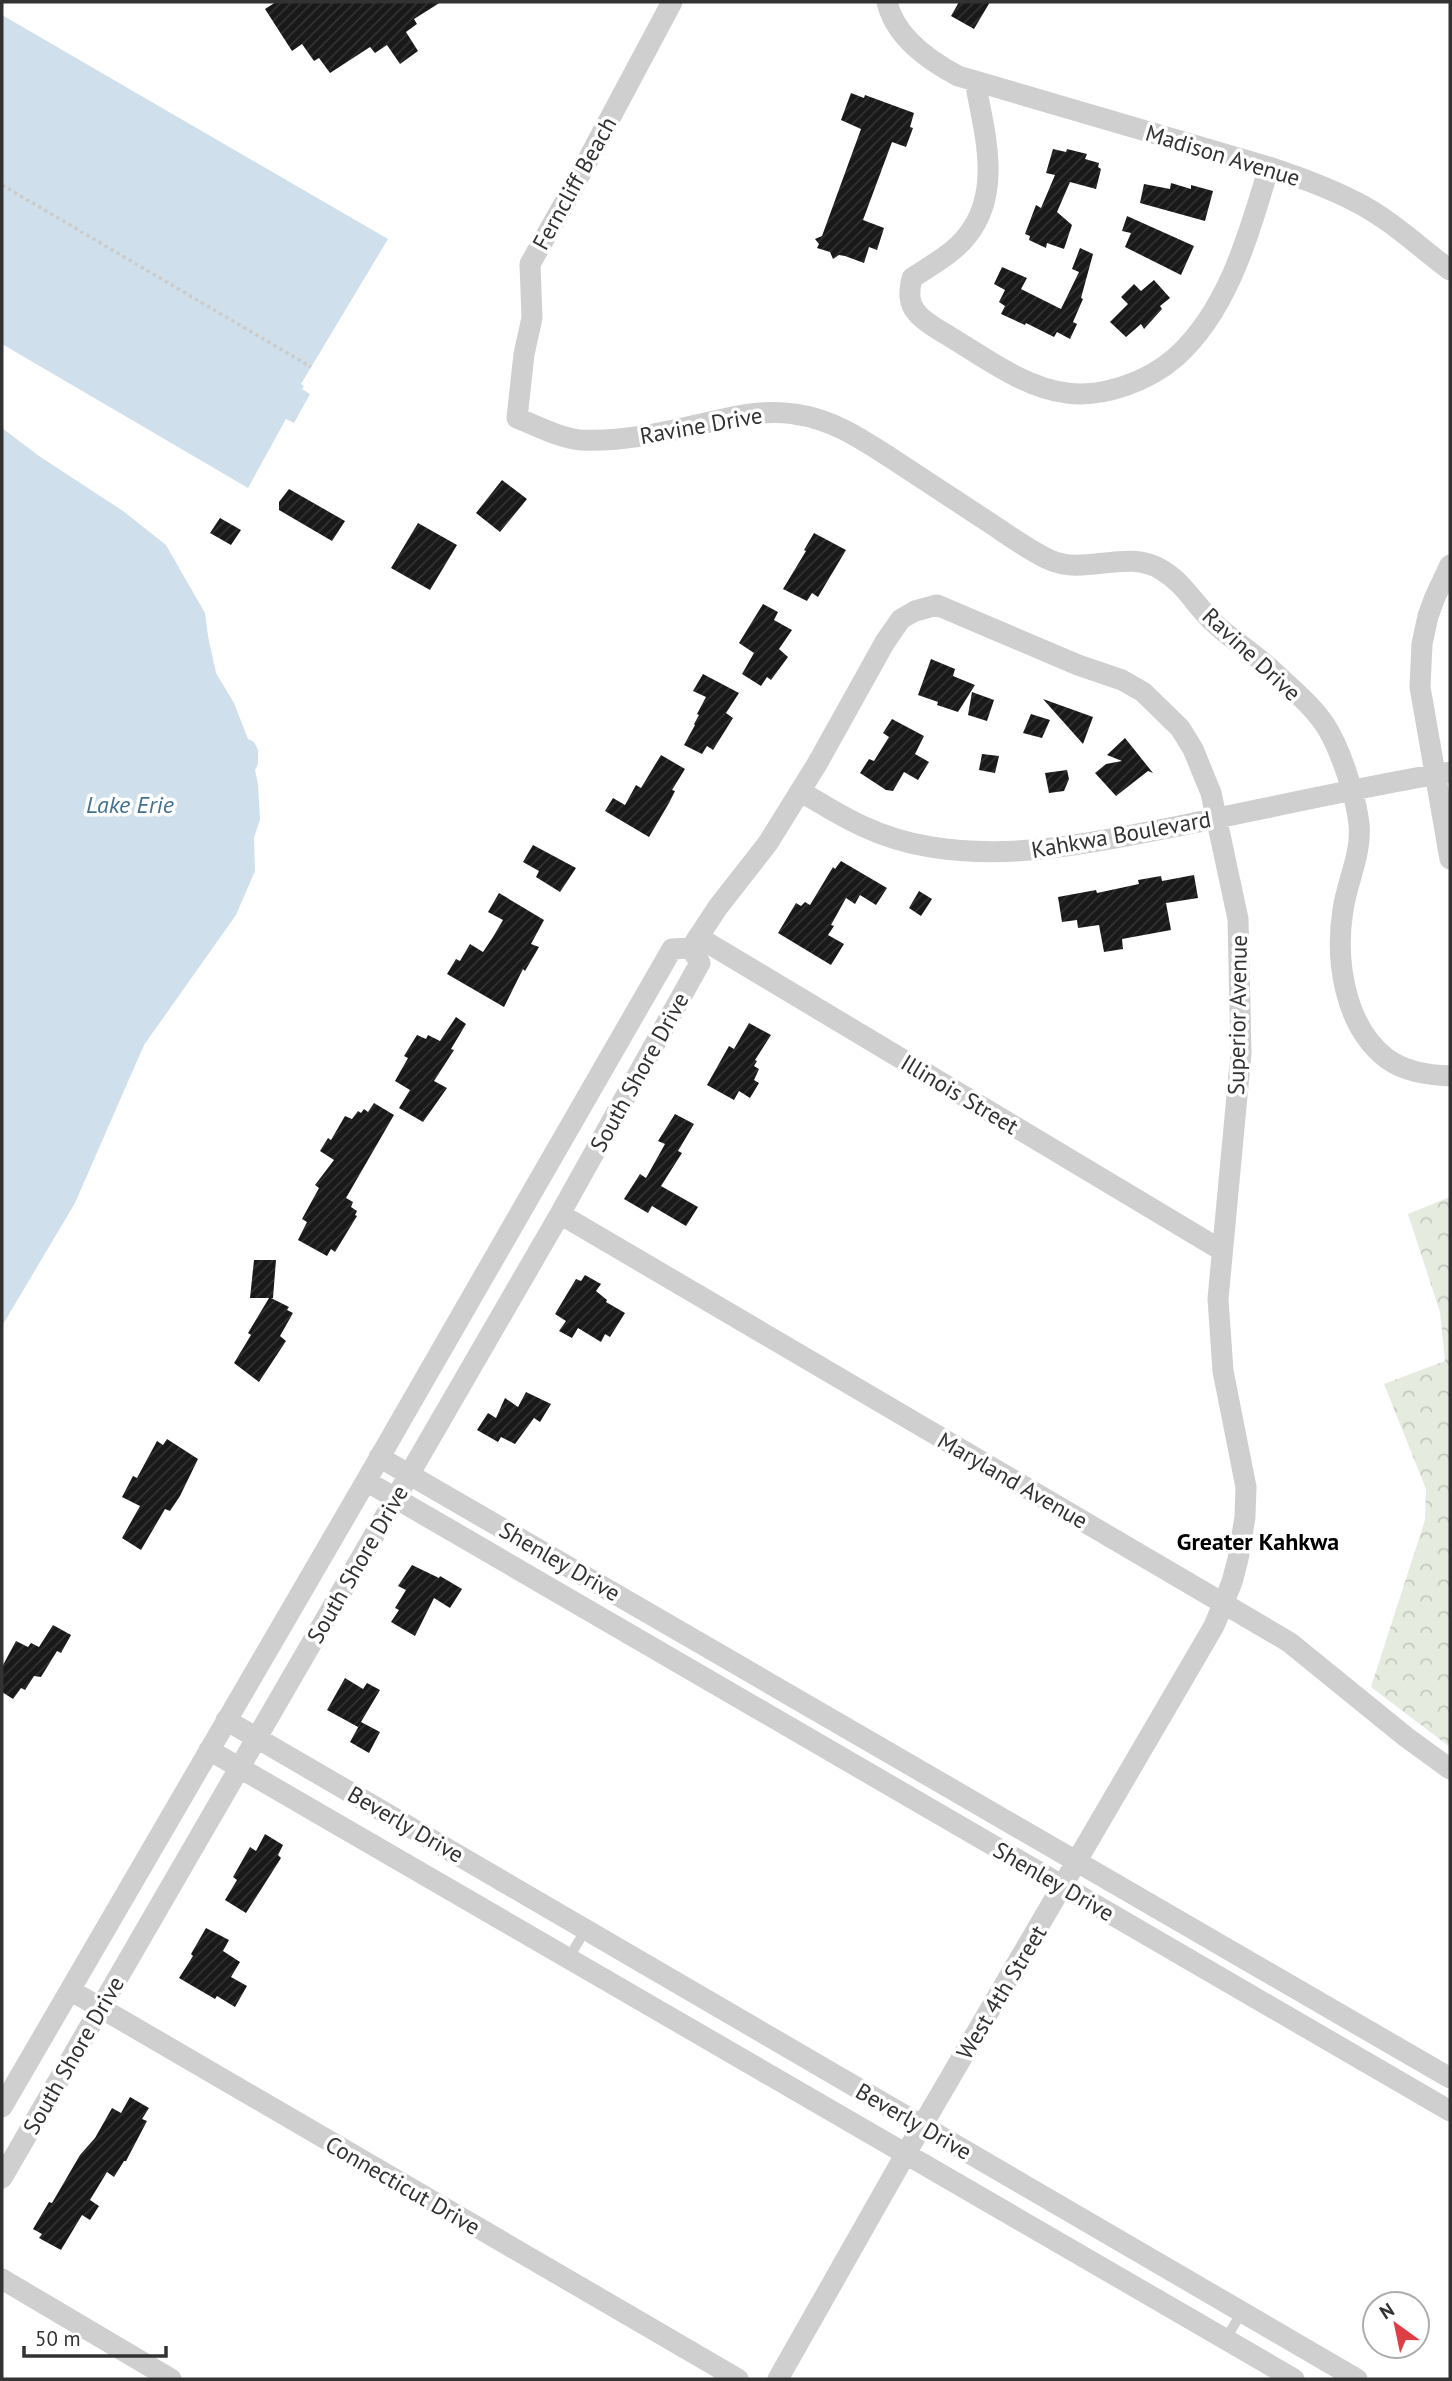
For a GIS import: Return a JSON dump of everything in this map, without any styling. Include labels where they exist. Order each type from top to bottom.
[{"type":"street","name":"Ferncliff Beach","points":[[517,418],[524,354],[532,318],[530,264],[672,2]]},
{"type":"street","name":"Madison Avenue","points":[[887,2],[889,12],[913,46],[932,62],[958,76],[1313,182],[1380,216],[1450,270]]},
{"type":"street","points":[[975,81],[990,166],[988,192],[980,215],[967,237],[912,278],[908,295],[917,313],[979,356],[1044,388],[1068,393],[1113,389],[1154,372],[1175,358],[1199,332],[1235,268],[1250,231],[1269,167]]},
{"type":"street","name":"Ravine Drive","points":[[517,418],[579,440],[628,438],[742,414],[791,413],[815,418],[859,436],[1049,560],[1078,565],[1129,560],[1158,567],[1180,582],[1209,619],[1268,667],[1313,710],[1328,729],[1344,767],[1359,829],[1358,853],[1343,907],[1340,937],[1344,991],[1365,1034],[1387,1059],[1421,1074],[1450,1076]]},
{"type":"street","points":[[1450,565],[1435,597],[1422,644],[1420,687],[1443,773],[1450,859]]},
{"type":"street","name":"Superior Avenue","points":[[915,611],[937,606],[1066,660],[1122,680],[1143,692],[1180,728],[1193,748],[1211,793],[1238,919],[1241,1026],[1241,1052],[1218,1299],[1223,1371],[1247,1487],[1238,1559],[1224,1604]]},
{"type":"street","name":"South Shore Drive","points":[[2,2107],[672,949],[695,943],[730,889],[768,843],[885,642],[901,619],[915,611]]},
{"type":"street","name":"Kahkwa Boulevard","points":[[800,791],[853,824],[879,834],[929,847],[986,853],[1088,844],[1443,773]]},
{"type":"street","name":"South Shore Drive","points":[[2,2178],[560,1214],[700,963],[695,943]]},
{"type":"street","name":"Illinois Street","points":[[695,943],[1221,1250]]},
{"type":"street","name":"Maryland Avenue","points":[[560,1214],[1289,1642],[1406,1737],[1450,1769]]},
{"type":"street","name":"Shenley Drive","points":[[379,1457],[1063,1886],[1390,2059],[1450,2078]]},
{"type":"street","name":"Shenley Drive","points":[[366,1481],[1077,1861],[1390,2059],[1450,2111]]},
{"type":"street","name":"West 4th Street","points":[[779,2379],[905,2155],[1214,1626],[1224,1604]]},
{"type":"street","name":"Beverly Drive","points":[[226,1720],[1357,2379]]},
{"type":"street","name":"Beverly Drive","points":[[209,1750],[1294,2379]]},
{"type":"street","name":"Connecticut Drive","points":[[69,1990],[738,2379]]},
{"type":"street","points":[[2,2279],[171,2379]]},
{"type":"lane","points":[[568,1959],[586,1929]]},
{"type":"lane","points":[[1226,2340],[1242,2312]]},
{"type":"path","points":[[2,185],[312,367]]},
{"type":"green space","points":[[1450,1197],[1450,1747],[1371,1687],[1425,1520],[1426,1489],[1384,1384],[1445,1361],[1440,1312],[1408,1214]]},
{"type":"water","points":[[2,15],[388,239],[301,384],[304,386],[302,389],[310,394],[294,423],[286,419],[248,488],[2,344]]},
{"type":"water","name":"Lake Erie","points":[[2,428],[39,456],[123,511],[166,545],[205,613],[216,673],[234,703],[248,739],[254,742],[258,750],[255,770],[260,819],[254,838],[255,871],[236,915],[144,1045],[75,1203],[2,1326]]},
{"type":"building","points":[[276,2],[441,2],[414,19],[417,24],[406,32],[418,51],[400,64],[387,45],[375,53],[370,47],[330,73],[319,58],[314,61],[302,44],[292,51],[265,9]]},
{"type":"building","points":[[959,2],[990,2],[974,29],[951,16]]},
{"type":"building","points":[[851,93],[864,98],[865,95],[914,113],[910,127],[913,128],[906,147],[892,142],[863,220],[884,228],[877,250],[869,247],[864,263],[839,255],[833,259],[830,252],[817,248],[819,244],[815,239],[822,236],[861,129],[841,120]]},
{"type":"building","points":[[1053,149],[1087,154],[1085,159],[1099,163],[1098,167],[1101,169],[1096,189],[1070,182],[1057,212],[1072,225],[1064,249],[1047,243],[1046,248],[1029,240],[1030,236],[1025,234],[1036,205],[1041,208],[1055,175],[1046,173]]},
{"type":"building","points":[[1171,183],[1191,189],[1191,185],[1213,191],[1205,221],[1140,203],[1144,184],[1170,189]]},
{"type":"building","points":[[1127,216],[1194,246],[1181,275],[1125,247],[1131,233],[1122,231]]},
{"type":"building","points":[[1080,248],[1093,254],[1081,298],[1083,299],[1073,322],[1077,324],[1070,339],[1057,332],[1054,337],[1001,314],[1005,306],[999,302],[1005,290],[994,284],[1002,267],[1027,278],[1021,289],[1061,309],[1079,272],[1072,269]]},
{"type":"building","points":[[1154,280],[1170,298],[1160,306],[1162,309],[1144,329],[1141,324],[1126,337],[1110,322],[1128,304],[1121,297],[1134,284],[1141,291]]},
{"type":"building","points":[[502,480],[527,499],[500,532],[476,513]]},
{"type":"building","points":[[289,489],[345,521],[332,541],[279,510],[279,502]]},
{"type":"building","points":[[220,518],[241,530],[231,545],[210,533]]},
{"type":"building","points":[[418,523],[457,545],[430,590],[391,568]]},
{"type":"building","points":[[814,533],[846,550],[818,597],[812,593],[807,601],[783,589]]},
{"type":"building","points":[[763,604],[778,612],[774,620],[792,630],[779,649],[788,657],[771,680],[767,677],[761,686],[742,674],[754,653],[739,643]]},
{"type":"building","points":[[931,659],[955,669],[953,676],[975,685],[958,712],[918,695]]},
{"type":"building","points":[[703,674],[739,693],[726,713],[733,718],[713,750],[707,746],[702,754],[684,745],[706,697],[693,691]]},
{"type":"building","points":[[972,692],[994,700],[987,721],[968,715]]},
{"type":"building","points":[[1043,699],[1093,717],[1083,744]]},
{"type":"building","points":[[1031,714],[1050,720],[1042,738],[1023,733]]},
{"type":"building","points":[[892,719],[924,736],[915,754],[929,762],[918,780],[904,772],[893,791],[886,790],[860,773],[869,759],[874,761],[889,737],[883,733]]},
{"type":"building","points":[[1125,738],[1153,773],[1148,771],[1116,796],[1095,773],[1106,764],[1122,761],[1107,755]]},
{"type":"building","points":[[982,754],[999,756],[995,773],[979,770]]},
{"type":"building","points":[[661,755],[685,769],[649,837],[605,811],[613,798],[625,805],[636,785],[641,788]]},
{"type":"building","points":[[1067,770],[1069,779],[1064,791],[1049,793],[1045,773]]},
{"type":"building","points":[[533,845],[576,868],[560,892],[536,877],[539,871],[523,862]]},
{"type":"building","points":[[841,861],[887,888],[876,905],[860,895],[855,904],[846,898],[828,935],[844,944],[831,965],[778,933],[796,903],[801,906],[805,902],[810,905],[833,867],[835,869]]},
{"type":"building","points":[[1194,875],[1198,898],[1166,903],[1171,930],[1122,939],[1123,949],[1104,952],[1099,925],[1078,928],[1077,920],[1062,922],[1058,897],[1096,890],[1097,893],[1161,876],[1162,881]]},
{"type":"building","points":[[919,891],[932,899],[921,916],[909,908]]},
{"type":"building","points":[[499,893],[544,920],[531,944],[539,947],[525,971],[523,969],[504,1007],[447,974],[456,959],[460,961],[470,944],[483,952],[493,937],[503,920],[488,912]]},
{"type":"building","points":[[456,1017],[466,1024],[451,1049],[454,1050],[434,1081],[447,1088],[423,1122],[399,1108],[410,1090],[395,1081],[408,1058],[404,1056],[417,1035],[426,1039],[428,1035],[440,1041]]},
{"type":"building","points":[[749,1023],[771,1035],[755,1060],[757,1061],[754,1066],[759,1069],[754,1080],[759,1083],[750,1098],[739,1091],[734,1100],[707,1085],[729,1046],[734,1049]]},
{"type":"building","points":[[374,1103],[394,1115],[346,1198],[353,1202],[351,1207],[357,1211],[357,1216],[335,1252],[331,1249],[327,1256],[298,1240],[307,1222],[302,1219],[319,1188],[315,1185],[334,1160],[320,1151],[328,1138],[331,1140],[345,1116],[352,1119],[358,1111],[361,1113],[364,1109],[368,1112]]},
{"type":"building","points":[[675,1114],[694,1124],[678,1151],[682,1153],[661,1186],[698,1207],[686,1226],[652,1206],[648,1213],[624,1199],[640,1174],[646,1178],[665,1144],[658,1141]]},
{"type":"building","points":[[254,1260],[276,1260],[271,1298],[289,1307],[287,1310],[293,1313],[280,1336],[286,1341],[259,1382],[234,1363],[269,1298],[250,1298]]},
{"type":"building","points":[[585,1275],[601,1284],[596,1291],[606,1302],[625,1313],[610,1337],[605,1334],[601,1342],[578,1328],[572,1338],[559,1331],[566,1321],[555,1314],[576,1279],[581,1281]]},
{"type":"building","points":[[526,1392],[551,1404],[540,1422],[534,1418],[515,1444],[501,1437],[498,1442],[477,1430],[488,1413],[496,1418],[505,1398],[518,1407]]},
{"type":"building","points":[[167,1439],[198,1459],[180,1496],[170,1511],[165,1509],[141,1550],[122,1538],[140,1506],[122,1497],[133,1476],[137,1478],[157,1441],[163,1445]]},
{"type":"building","points":[[412,1565],[439,1578],[440,1576],[462,1589],[450,1608],[434,1598],[415,1636],[391,1622],[399,1610],[395,1608],[406,1590],[398,1586]]},
{"type":"building","points":[[53,1625],[71,1635],[61,1653],[57,1651],[41,1677],[34,1676],[25,1690],[21,1688],[13,1699],[2,1692],[2,1667],[16,1641],[28,1647],[31,1643],[39,1647]]},
{"type":"building","points":[[345,1678],[363,1689],[367,1683],[380,1690],[358,1727],[327,1710]]},
{"type":"building","points":[[361,1722],[380,1732],[369,1753],[350,1742]]},
{"type":"building","points":[[265,1834],[283,1845],[278,1855],[281,1858],[246,1913],[225,1900],[237,1880],[233,1877],[250,1847],[256,1851]]},
{"type":"building","points":[[206,1928],[229,1940],[223,1951],[240,1962],[231,1977],[247,1986],[235,2007],[179,1978]]},
{"type":"building","points":[[130,2097],[149,2108],[142,2119],[147,2121],[126,2161],[114,2177],[107,2172],[90,2200],[99,2206],[90,2220],[82,2215],[61,2250],[39,2238],[42,2234],[33,2229],[80,2155],[95,2138],[112,2108],[121,2113]]},
{"type":"district","name":"Greater Kahkwa","points":[[1258,1541]]}]
